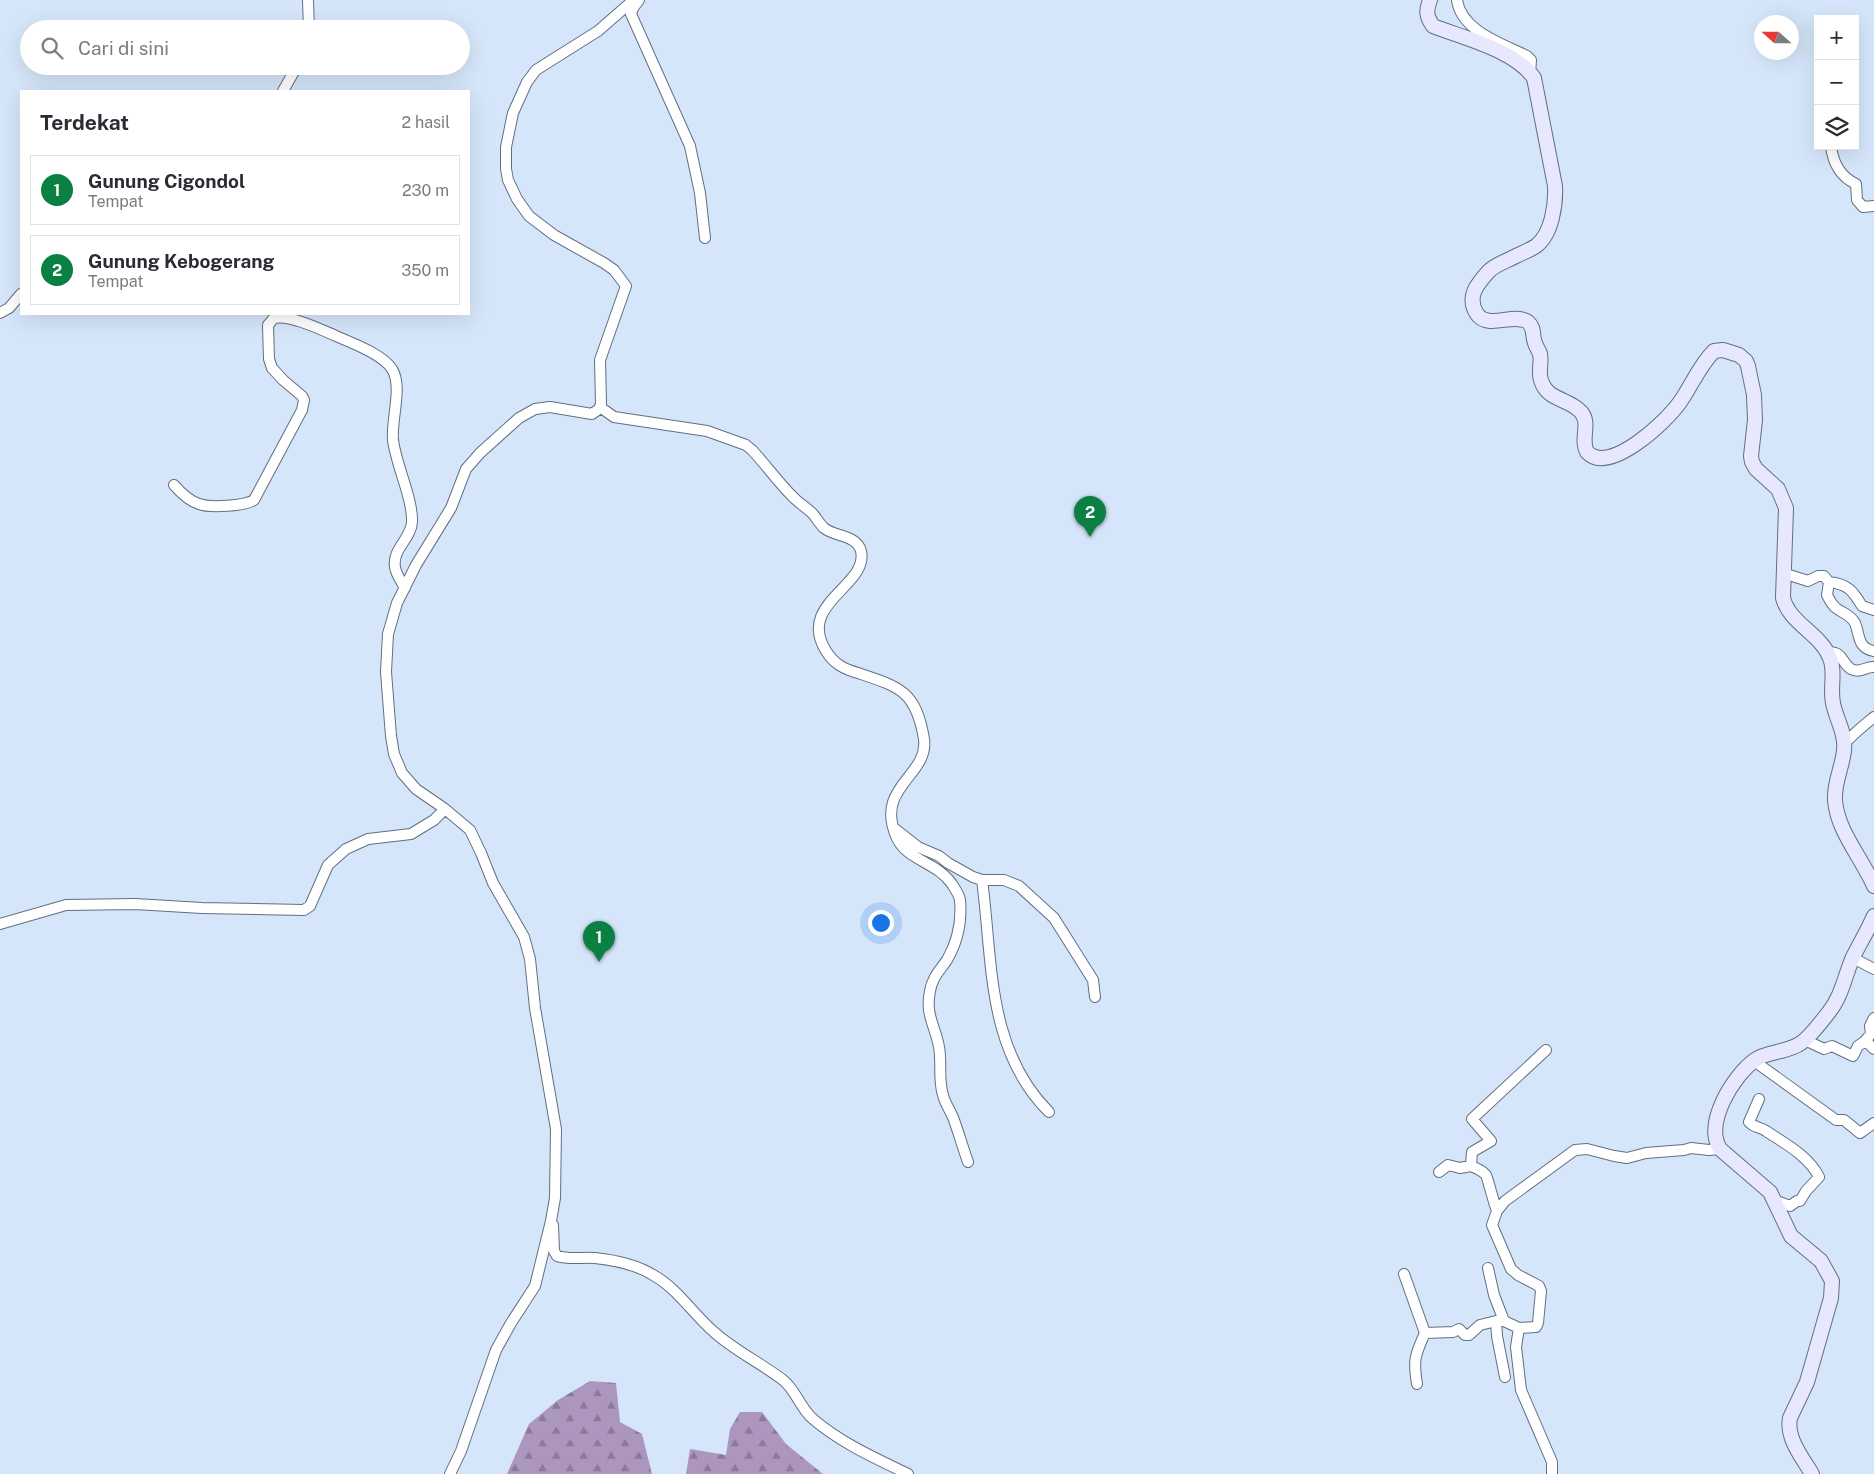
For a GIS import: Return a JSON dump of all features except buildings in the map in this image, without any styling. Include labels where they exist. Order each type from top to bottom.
[{"type":"street","points":[[308,0],[309,20]]},
{"type":"street","points":[[639,0],[631,14],[690,146],[700,193],[706,238]]},
{"type":"street","points":[[1430,0],[1426,9],[1427,17],[1433,26],[1500,52],[1530,73],[1536,85],[1555,186],[1556,196],[1551,221],[1545,234],[1535,247],[1494,267],[1488,272],[1472,297],[1477,314],[1481,318],[1488,320],[1521,319],[1530,324],[1533,330],[1534,343],[1540,354],[1540,377],[1543,386],[1547,393],[1577,408],[1582,413],[1586,422],[1585,449],[1589,455],[1597,459],[1608,458],[1622,453],[1661,422],[1680,403],[1706,358],[1714,351],[1724,350],[1739,355],[1746,361],[1754,395],[1755,430],[1751,456],[1752,462],[1756,469],[1778,489],[1786,508],[1783,598],[1788,610],[1827,652],[1833,671],[1832,701],[1844,744],[1835,786],[1837,811],[1841,824],[1874,886]]},
{"type":"street","points":[[1457,0],[1461,11],[1473,27],[1527,56],[1530,60],[1530,73]]},
{"type":"street","points":[[450,1474],[461,1451],[496,1350],[510,1322],[535,1286],[555,1198],[556,1128],[535,1008],[528,946],[522,932],[493,883],[473,834],[445,809],[421,793],[408,780],[399,767],[393,750],[386,672],[388,634],[394,610],[416,565],[451,508],[466,469],[480,453],[530,410],[550,407],[590,414],[600,407],[602,397],[600,360],[626,286],[614,270],[554,235],[529,216],[517,199],[508,180],[506,147],[513,114],[527,82],[536,70],[598,31],[630,1]]},
{"type":"street","points":[[284,90],[292,75]]},
{"type":"street","points":[[1831,150],[1832,156],[1841,173],[1846,179],[1856,184],[1857,200],[1863,207],[1874,206]]},
{"type":"street","points":[[0,313],[9,308],[20,295]]},
{"type":"street","points":[[174,485],[184,496],[202,505],[225,505],[254,500],[304,403],[302,396],[287,384],[271,364],[268,353],[270,322],[274,318],[282,318],[326,331],[382,359],[395,375],[393,440],[399,470],[411,508],[412,520],[409,534],[395,558],[395,567],[405,588]]},
{"type":"street","points":[[600,407],[614,417],[707,432],[746,445],[793,496],[812,513],[823,527],[858,545],[861,558],[860,566],[826,606],[820,623],[821,643],[836,664],[886,682],[902,690],[908,696],[917,714],[924,741],[923,750],[919,762],[900,787],[890,812],[896,835],[903,848],[908,853],[937,868],[948,878],[959,896],[961,920],[957,938],[947,959],[932,982],[928,1008],[940,1053],[942,1094],[968,1162]]},
{"type":"street","points":[[1783,573],[1808,581],[1818,576],[1824,576],[1829,582],[1848,588],[1862,606],[1874,610]]},
{"type":"street","points":[[1829,582],[1827,595],[1836,609],[1843,611],[1855,623],[1861,644],[1874,651]]},
{"type":"street","points":[[1827,652],[1835,652],[1842,657],[1850,669],[1860,671],[1869,666],[1874,667]]},
{"type":"street","points":[[1844,744],[1855,732],[1863,728],[1874,717]]},
{"type":"street","points":[[0,924],[73,904],[135,904],[202,908],[304,910],[310,906],[328,864],[346,849],[368,839],[411,834],[434,820],[445,809]]},
{"type":"street","points":[[894,828],[918,847],[939,856],[948,863],[982,880],[1004,880],[1019,886],[1054,918],[1093,980],[1094,997]]},
{"type":"street","points":[[982,880],[992,991],[998,1018],[1022,1080],[1048,1112]]},
{"type":"street","points":[[1812,1474],[1789,1432],[1789,1424],[1807,1382],[1831,1298],[1832,1281],[1821,1261],[1791,1236],[1770,1192],[1720,1149],[1716,1134],[1721,1103],[1725,1094],[1754,1060],[1791,1048],[1805,1040],[1833,1007],[1853,958],[1874,916]]},
{"type":"street","points":[[1853,958],[1874,969]]},
{"type":"street","points":[[1805,1040],[1824,1048],[1832,1046],[1853,1056],[1858,1046],[1871,1034],[1870,1026],[1874,1018]]},
{"type":"street","points":[[1864,1042],[1874,1049]]},
{"type":"street","points":[[1471,1166],[1472,1152],[1491,1141],[1472,1119],[1546,1050]]},
{"type":"street","points":[[1754,1060],[1836,1120],[1844,1120],[1860,1133],[1874,1123]]},
{"type":"street","points":[[1759,1099],[1749,1122],[1755,1128],[1763,1129],[1789,1146],[1809,1163],[1819,1176],[1806,1190],[1800,1201],[1797,1200],[1790,1206],[1774,1200]]},
{"type":"street","points":[[1425,1333],[1453,1332],[1459,1329],[1465,1335],[1469,1335],[1480,1325],[1500,1321],[1519,1328],[1536,1327],[1541,1291],[1539,1286],[1511,1269],[1492,1225],[1497,1211],[1511,1196],[1575,1150],[1587,1149],[1627,1158],[1646,1153],[1691,1148],[1720,1149]]},
{"type":"street","points":[[1439,1172],[1448,1165],[1460,1168],[1471,1166],[1483,1172],[1487,1176],[1490,1193],[1497,1211]]},
{"type":"street","points":[[551,1221],[554,1231],[554,1251],[557,1256],[595,1258],[621,1263],[653,1274],[670,1288],[714,1332],[790,1386],[806,1412],[812,1418],[834,1435],[908,1474]]},
{"type":"street","points":[[1488,1268],[1500,1321],[1497,1336],[1506,1377]]},
{"type":"street","points":[[1404,1274],[1425,1333],[1418,1348],[1414,1364],[1417,1384]]},
{"type":"street","points":[[1519,1328],[1516,1347],[1521,1390],[1552,1462],[1552,1474]]},
{"type":"green space","points":[[590,1381],[616,1383],[620,1422],[642,1434],[652,1474],[507,1474],[529,1424],[558,1400]]},
{"type":"green space","points":[[740,1412],[762,1412],[786,1444],[823,1474],[686,1474],[690,1449],[726,1455],[730,1429]]},
{"type":"place","name":"Gunung Kebogerang","points":[[1090,537]]},
{"type":"place","name":"Gunung Cigondol","points":[[599,962]]}]
